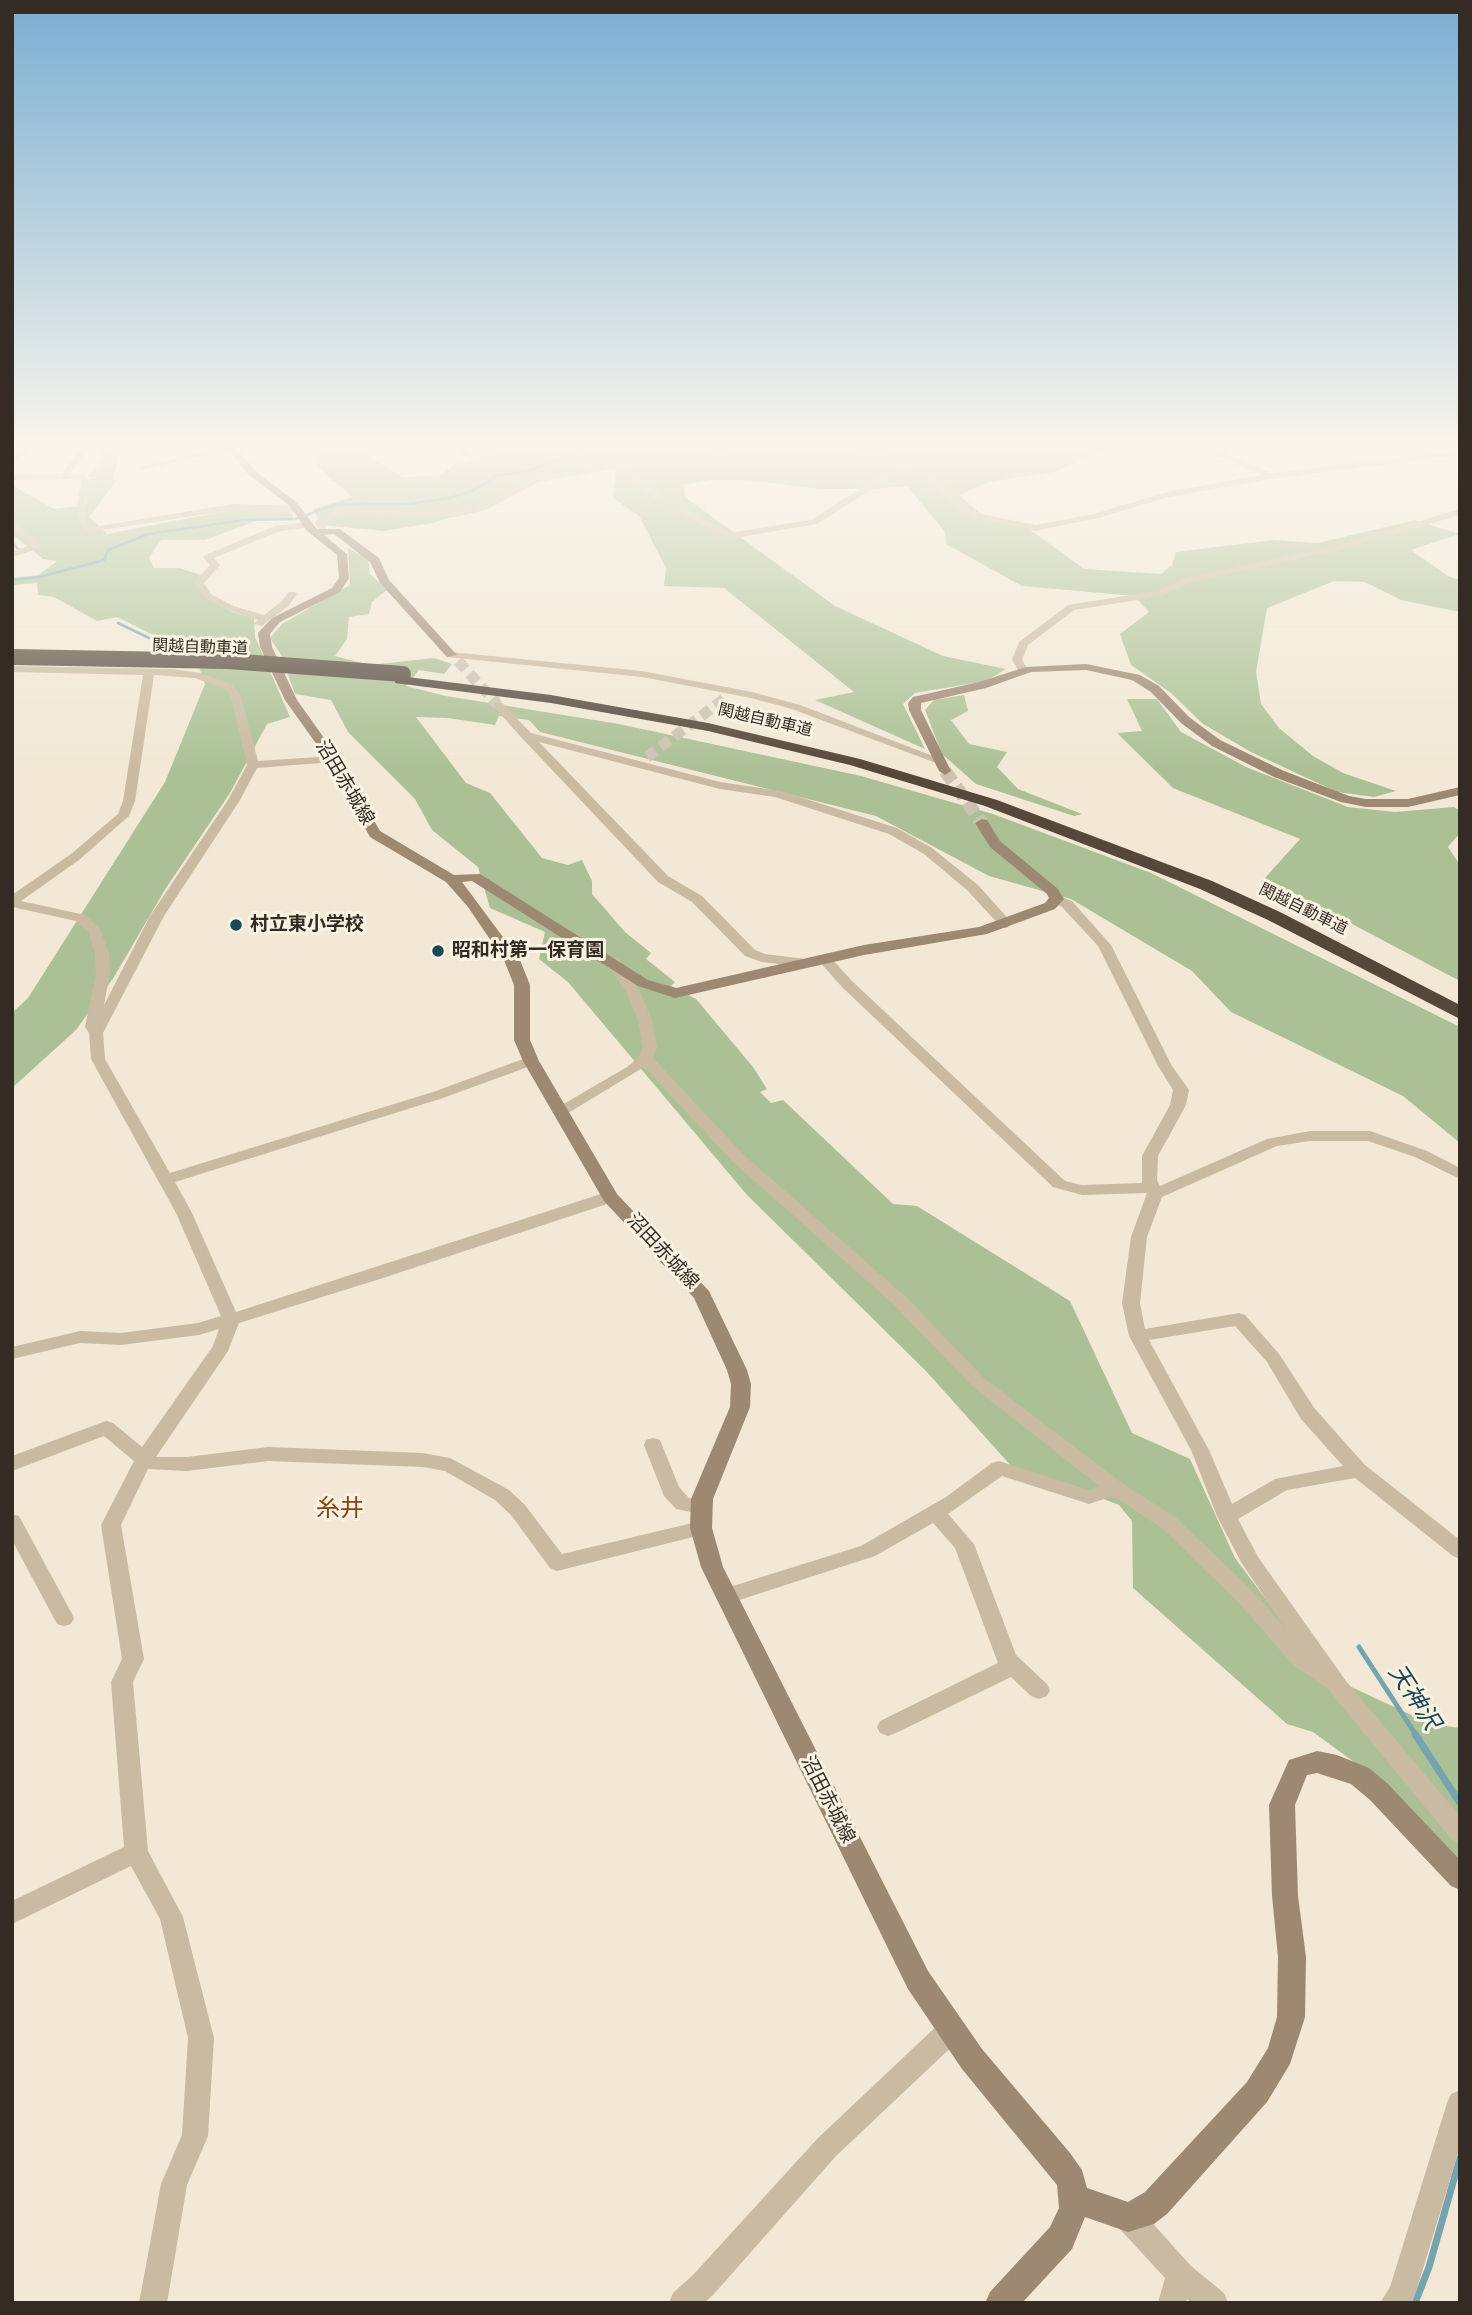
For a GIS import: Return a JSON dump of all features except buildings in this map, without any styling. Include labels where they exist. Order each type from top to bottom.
[{"type":"highway","name":"関越自動車道","points":[[12,657],[228,661],[402,677],[633,705],[793,739],[929,775],[1065,820],[1213,878],[1372,953],[1460,1000]]},
{"type":"highway","name":"関越自動車道","points":[[12,663],[224,667],[402,677],[551,699],[708,727],[855,762],[991,803],[1130,854],[1217,890],[1460,1013]]},
{"type":"main road","points":[[265,623],[330,594],[341,584],[345,569],[340,552]]},
{"type":"main road","points":[[364,552],[375,560],[384,581],[455,658]]},
{"type":"main road","name":"沼田赤城線","points":[[265,623],[267,647],[291,700],[333,759],[375,834],[451,880],[473,904],[512,960],[522,985],[522,1040],[531,1062],[610,1197],[702,1294],[741,1384],[740,1407],[706,1483],[701,1518],[712,1567],[809,1766],[919,1980],[972,2059],[1060,2163],[1071,2181],[1075,2199]]},
{"type":"main road","points":[[943,766],[914,703],[931,694],[982,685],[1047,666],[1086,667],[1136,677],[1160,693],[1185,720],[1216,743],[1279,774],[1346,799],[1366,803],[1408,803],[1460,791]]},
{"type":"main road","points":[[451,880],[475,877],[614,962],[643,983],[675,993],[824,959],[967,934],[1037,913],[1058,899],[1043,883],[995,844],[982,823]]},
{"type":"main road","points":[[1001,2303],[1062,2238],[1075,2199],[1128,2217],[1143,2213],[1156,2203],[1257,2092],[1280,2054],[1291,2017],[1292,1969],[1282,1805],[1298,1767],[1317,1762],[1337,1766],[1360,1776],[1379,1792],[1460,1878]]},
{"type":"street","points":[[220,552],[208,557],[215,565],[199,583],[208,596],[265,623],[292,594]]},
{"type":"street","points":[[1024,671],[1017,660],[1023,644],[1071,607],[1159,594],[1189,580],[1317,552]]},
{"type":"street","points":[[455,658],[642,674],[796,707],[943,766]]},
{"type":"street","points":[[12,669],[186,673],[229,687],[236,697],[253,765],[234,800],[157,916],[96,1033]]},
{"type":"street","points":[[12,902],[75,856],[123,816],[133,779],[149,672]]},
{"type":"street","points":[[498,705],[663,879],[697,899],[750,953],[762,958],[805,963]]},
{"type":"street","points":[[525,735],[644,759],[720,785],[777,794],[893,831],[928,851],[973,888],[1006,924]]},
{"type":"street","points":[[253,765],[333,759]]},
{"type":"street","points":[[1058,899],[1075,912],[1104,945],[1165,1066],[1181,1090],[1180,1100],[1150,1156],[1153,1191],[1139,1237],[1131,1303],[1138,1336],[1200,1450],[1227,1517],[1251,1562],[1338,1688],[1460,1833]]},
{"type":"street","points":[[12,902],[80,918],[95,931],[102,954],[103,973],[92,1027],[96,1033],[98,1059],[184,1213],[231,1320],[222,1347],[144,1459],[111,1525],[133,1659],[122,1682],[136,1852],[171,1917],[201,2038],[195,2136],[174,2184],[153,2303]]},
{"type":"street","points":[[824,959],[847,984],[1059,1184],[1082,1190],[1153,1191],[1273,1142],[1310,1136],[1370,1136],[1421,1154],[1460,1174]]},
{"type":"street","points":[[560,1112],[645,1059],[650,1048],[645,1020],[634,994],[614,962]]},
{"type":"street","points":[[645,1059],[738,1158],[899,1300],[978,1382],[1115,1488],[1169,1523],[1246,1597],[1301,1660],[1338,1688]]},
{"type":"street","points":[[165,1180],[438,1095],[531,1062]]},
{"type":"street","points":[[12,1353],[80,1337],[160,1336],[231,1320],[610,1197]]},
{"type":"street","points":[[1138,1336],[1240,1319],[1273,1358],[1308,1414],[1358,1470],[1460,1551]]},
{"type":"street","points":[[12,1464],[102,1428],[111,1429],[144,1459],[171,1465],[268,1454],[423,1460],[450,1465],[502,1495],[518,1510],[557,1563],[701,1518]]},
{"type":"street","points":[[653,1445],[671,1491],[682,1504],[701,1518]]},
{"type":"street","points":[[727,1596],[868,1551],[934,1513],[999,1468],[1089,1497],[1115,1488]]},
{"type":"street","points":[[1227,1517],[1282,1484],[1358,1470]]},
{"type":"street","points":[[934,1513],[964,1544],[1007,1660],[1039,1690]]},
{"type":"street","points":[[12,1521],[64,1618]]},
{"type":"street","points":[[888,1727],[1013,1666]]},
{"type":"street","points":[[12,1913],[136,1852]]},
{"type":"street","points":[[683,2303],[703,2286],[827,2147],[951,2030]]},
{"type":"street","points":[[1394,2303],[1401,2295],[1460,2103]]},
{"type":"street","points":[[1128,2217],[1181,2276],[1213,2303]]},
{"type":"street","points":[[1172,2303],[1174,2289],[1181,2276]]},
{"type":"green space","points":[[34,552],[153,552],[149,558],[154,568],[179,568],[201,575],[195,583],[203,595],[232,612],[254,618],[255,637],[290,717],[267,724],[230,793],[166,888],[114,977],[76,1030],[12,1088],[12,1013],[28,998],[165,782],[205,684],[195,656],[117,617],[97,621],[54,597],[38,595],[37,583],[12,585],[12,578],[38,575],[57,561],[43,559]]},
{"type":"green space","points":[[348,552],[355,552],[368,559],[370,574],[387,590],[372,602],[369,614],[349,617],[347,639],[335,656],[370,665],[434,658],[452,664],[444,674],[419,670],[406,686],[446,696],[619,724],[861,776],[993,814],[1151,873],[1460,1027],[1460,1143],[1403,1096],[1231,1012],[1192,971],[1071,899],[989,876],[876,816],[540,732],[529,720],[499,716],[495,725],[448,718],[416,717],[466,783],[490,793],[542,858],[568,865],[582,860],[592,881],[592,894],[625,932],[651,953],[646,959],[675,982],[671,986],[696,999],[753,1067],[767,1089],[760,1092],[771,1103],[783,1100],[893,1204],[917,1206],[1070,1301],[1132,1433],[1190,1459],[1235,1558],[1321,1673],[1431,1724],[1460,1728],[1460,1864],[1380,1781],[1313,1732],[1287,1724],[1133,1588],[1132,1521],[1119,1505],[1070,1486],[1021,1477],[926,1371],[747,1195],[568,982],[539,959],[545,932],[490,908],[478,867],[432,830],[415,799],[348,732],[331,700],[295,694],[281,655],[270,638],[282,624],[350,585]]},
{"type":"green space","points":[[658,552],[761,552],[835,606],[943,656],[1006,669],[986,681],[915,693],[903,704],[925,749],[815,700],[854,692],[724,588],[664,586],[666,568]]},
{"type":"green space","points":[[961,552],[1061,552],[1084,569],[1161,574],[1172,565],[1176,552],[1414,552],[1448,576],[1460,580],[1460,612],[1401,600],[1365,582],[1334,581],[1267,608],[1256,672],[1261,704],[1279,728],[1313,756],[1343,773],[1396,791],[1374,797],[1337,792],[1251,752],[1203,724],[1171,693],[1131,665],[1120,634],[1149,612],[1134,596],[1022,586]]},
{"type":"green space","points":[[964,695],[968,711],[951,720],[969,744],[1007,752],[997,767],[1018,789],[1082,814],[1074,816],[976,784],[942,754],[925,710],[934,700]]},
{"type":"green space","points":[[1127,699],[1157,699],[1181,732],[1246,767],[1348,807],[1395,812],[1454,807],[1460,811],[1460,833],[1448,847],[1460,865],[1460,981],[1265,878],[1300,839],[1173,788],[1117,733],[1142,731]]},
{"type":"waterway","points":[[12,580],[40,577],[104,560],[107,552]]},
{"type":"waterway","points":[[118,623],[149,638]]},
{"type":"waterway","name":"天神沢","points":[[1359,1647],[1416,1735]]},
{"type":"waterway","name":"天神沢","points":[[1415,1734],[1460,1803]]},
{"type":"waterway","name":"天神沢","points":[[1415,2303],[1429,2267],[1460,2158]]},
{"type":"tunnel","points":[[458,661],[498,705]]},
{"type":"tunnel","points":[[647,757],[728,696]]},
{"type":"tunnel","points":[[945,771],[982,823]]},
{"type":"place","name":"村立東小学校","points":[[236,925]]},
{"type":"place","name":"昭和村第一保育園","points":[[438,951]]},
{"type":"district","name":"糸井","points":[[340,1510]]}]
